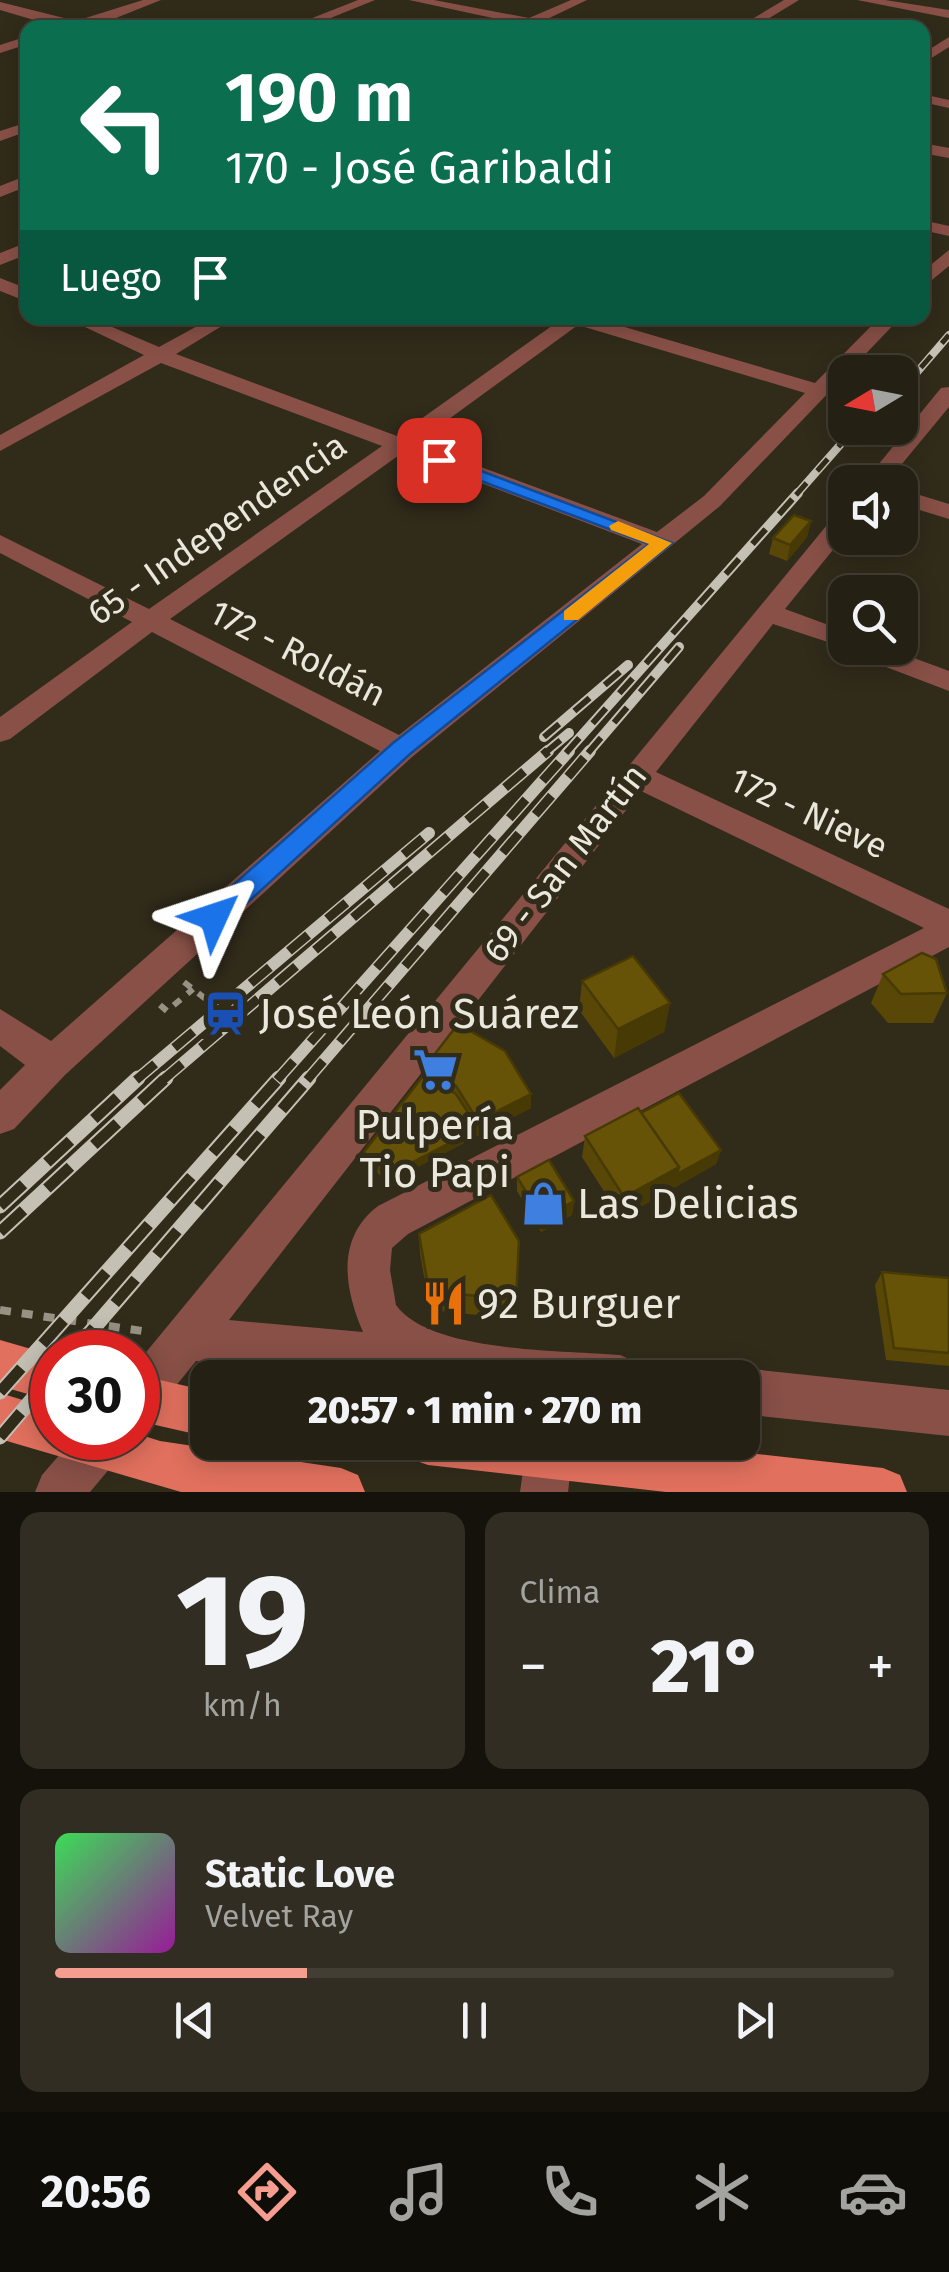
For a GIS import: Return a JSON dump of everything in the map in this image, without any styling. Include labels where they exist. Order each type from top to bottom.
[{"type":"main road","points":[[0,1363],[30,1372]]},
{"type":"main road","points":[[160,1403],[190,1410]]},
{"type":"main road","points":[[0,1416],[30,1425]]},
{"type":"main road","points":[[146,1460],[341,1492]]},
{"type":"main road","points":[[591,1460],[882,1492]]},
{"type":"street","points":[[95,20],[154,0]]},
{"type":"street","points":[[315,20],[369,0]]},
{"type":"street","points":[[415,0],[503,20]]},
{"type":"street","points":[[536,20],[581,0]]},
{"type":"street","points":[[757,20],[793,0]]},
{"type":"street","points":[[864,0],[949,14]]},
{"type":"street","points":[[0,6],[54,20]]},
{"type":"street","points":[[930,275],[949,255]]},
{"type":"street","points":[[92,325],[160,355],[663,543]]},
{"type":"street","points":[[0,444],[214,325]]},
{"type":"street","name":"65 - Independencia","points":[[0,732],[150,618],[401,446],[565,325]]},
{"type":"street","points":[[599,325],[821,391]]},
{"type":"street","points":[[0,1116],[52,1063],[402,749],[712,501],[883,325]]},
{"type":"street","points":[[890,465],[949,392]]},
{"type":"street","points":[[918,502],[949,512]]},
{"type":"street","name":"69 - San Martín","points":[[160,1370],[634,775],[828,540]]},
{"type":"street","name":"172 - Roldán","points":[[0,543],[402,749]]},
{"type":"street","points":[[768,612],[828,635]]},
{"type":"street","points":[[907,665],[949,681]]},
{"type":"street","name":"172 - Nieve","points":[[634,775],[949,927]]},
{"type":"street","points":[[447,1360],[387,1330],[375,1312],[369,1253],[376,1234],[393,1220],[949,927]]},
{"type":"street","points":[[0,1025],[52,1063]]},
{"type":"street","points":[[186,1338],[429,1360]]},
{"type":"street","points":[[760,1392],[949,1412]]},
{"type":"street","points":[[59,1492],[86,1460]]},
{"type":"street","points":[[544,1492],[548,1460]]},
{"type":"street","points":[[640,1460],[643,1492]]},
{"type":"path","points":[[194,989],[167,1012],[160,1006],[186,984],[194,989],[207,1000]]},
{"type":"path","points":[[0,1310],[186,1338]]},
{"type":"building","points":[[794,515],[811,521],[790,545],[773,538]]},
{"type":"building","points":[[922,953],[936,959],[947,993],[901,994],[883,974]]},
{"type":"building","points":[[633,956],[670,1003],[618,1029],[582,981]]},
{"type":"building","points":[[458,1024],[505,1051],[531,1094],[478,1121],[456,1086],[424,1068]]},
{"type":"building","points":[[424,1075],[456,1094],[478,1128],[386,1176],[364,1152]]},
{"type":"building","points":[[679,1093],[721,1150],[677,1174],[679,1167],[641,1113]]},
{"type":"building","points":[[638,1108],[679,1167],[624,1197],[585,1136]]},
{"type":"building","points":[[549,1160],[574,1201],[542,1218],[517,1177]]},
{"type":"building","points":[[491,1195],[519,1241],[516,1300],[429,1291],[419,1234]]},
{"type":"building","points":[[882,1272],[949,1278],[949,1353],[894,1348]]},
{"type":"railway","points":[[918,371],[949,335]]},
{"type":"railway","points":[[796,495],[840,445]]},
{"type":"railway","points":[[566,753],[798,493]]},
{"type":"railway","points":[[588,753],[679,647]]},
{"type":"railway","points":[[544,737],[628,665]]},
{"type":"railway","points":[[545,753],[569,733]]},
{"type":"railway","points":[[163,1080],[548,751]]},
{"type":"railway","points":[[277,1080],[569,751]]},
{"type":"railway","points":[[307,1080],[590,751]]},
{"type":"railway","points":[[136,1080],[429,833]]},
{"type":"railway","points":[[0,1206],[138,1078]]},
{"type":"railway","points":[[0,1232],[166,1078]]},
{"type":"railway","points":[[0,1392],[279,1078]]},
{"type":"railway","points":[[92,1330],[309,1078]]},
{"type":"railway","points":[[0,1437],[30,1402]]},
{"type":"slow traffic","points":[[571,615],[663,543],[618,526]]},
{"type":"place","name":"José León Suárez","points":[[226,1013]]},
{"type":"place","name":"Pulpería Tio Papi","points":[[435,1070]]},
{"type":"place","name":"Las Delicias","points":[[544,1203]]},
{"type":"place","name":"92 Burguer","points":[[444,1303]]},
{"type":"route","points":[[214,917],[402,749],[663,543],[439,460]]}]
